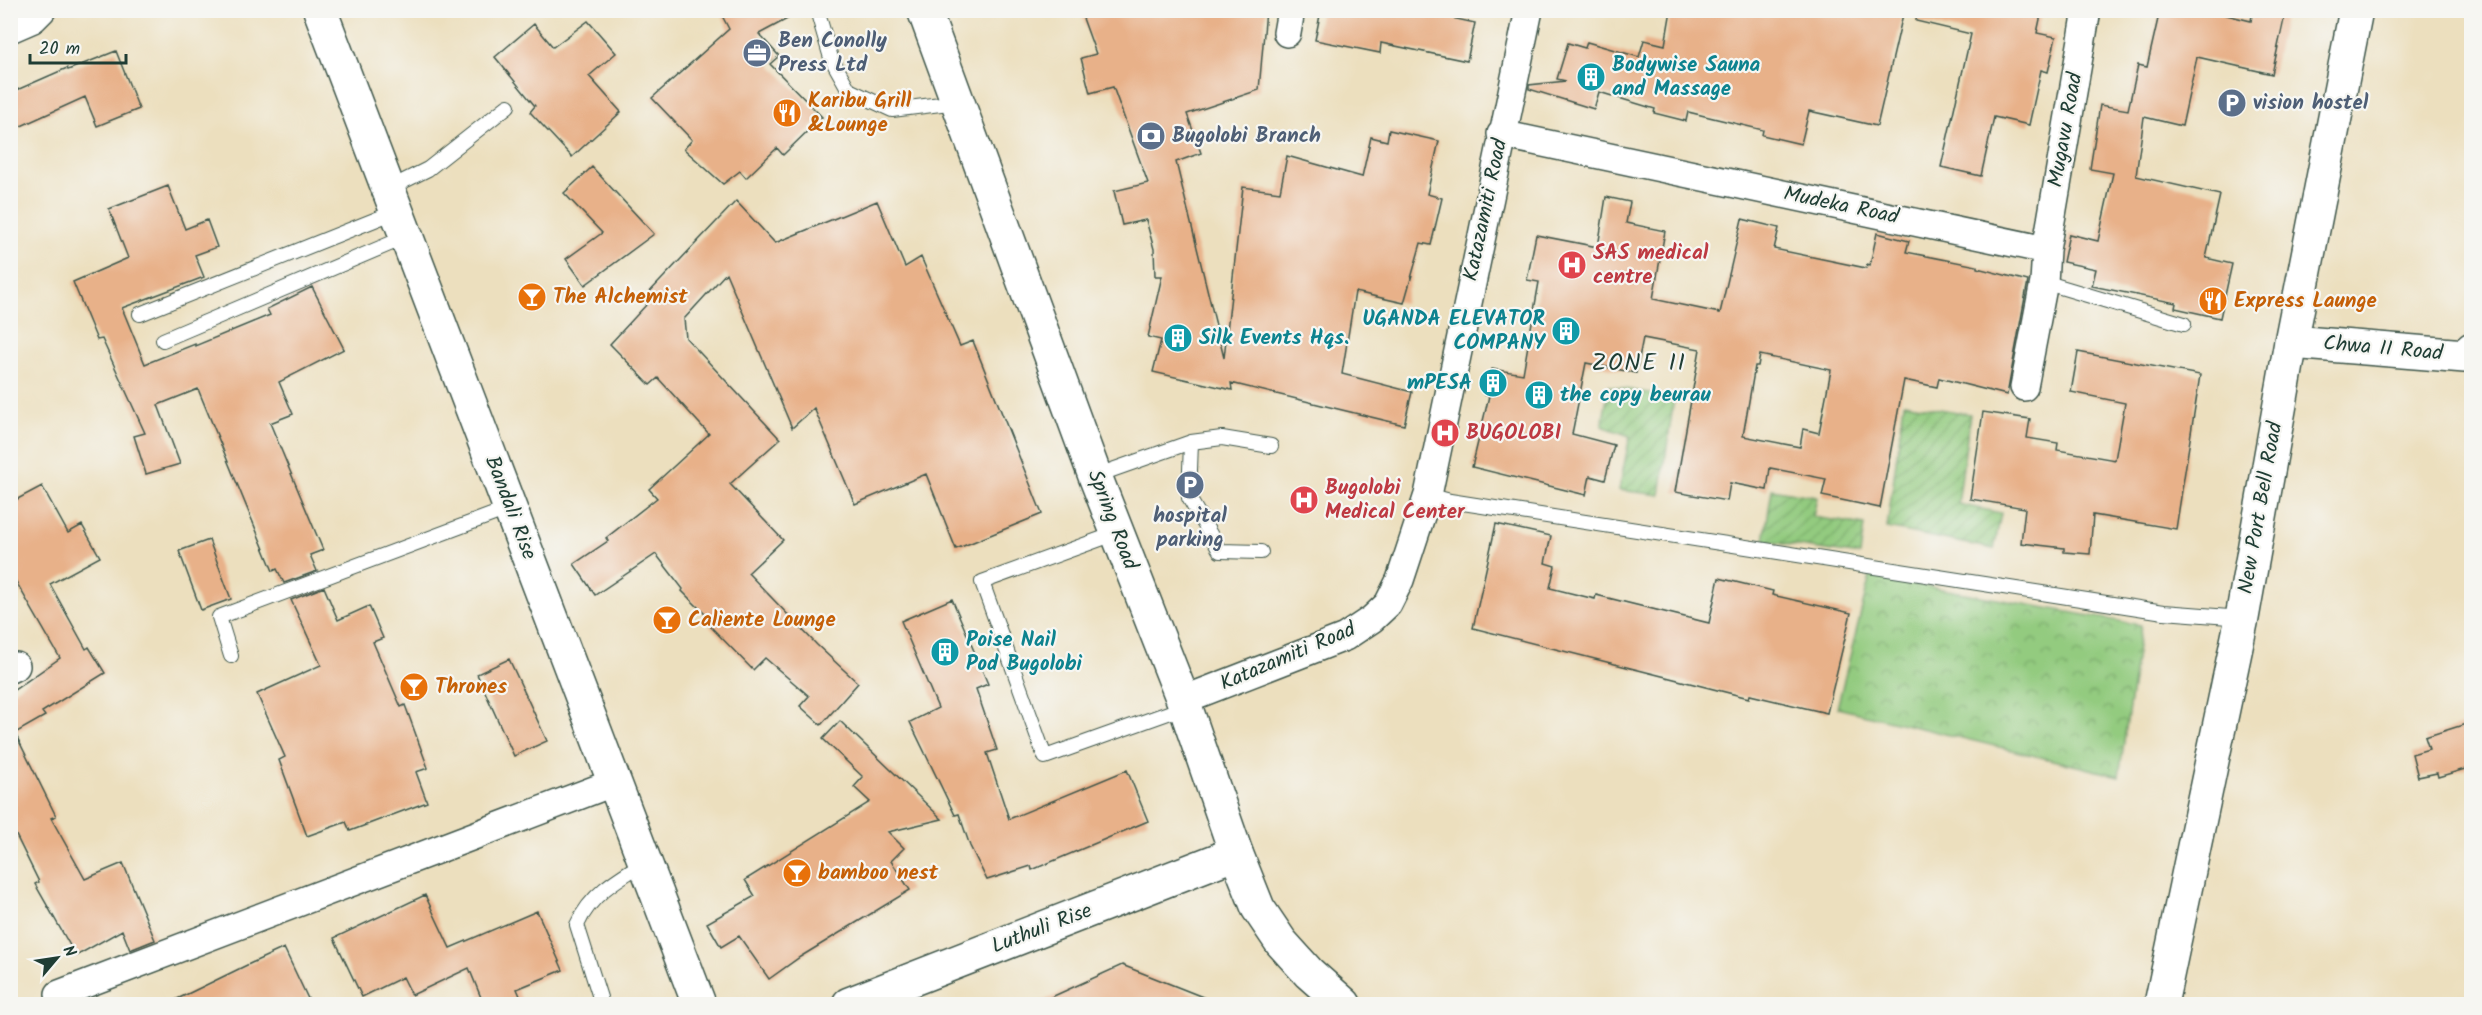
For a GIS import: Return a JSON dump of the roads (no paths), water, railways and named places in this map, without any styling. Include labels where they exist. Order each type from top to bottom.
[{"type":"main road","name":"Bandali Rise","points":[[320,10],[699,1005]]},
{"type":"main road","name":"Spring Road","points":[[924,10],[1095,476],[1184,704],[1236,853],[1258,908],[1281,942],[1309,974],[1344,1005]]},
{"type":"main road","name":"New Port Bell Road","points":[[2161,1005],[2242,618],[2291,342],[2356,10]]},
{"type":"main road","name":"Chwa II Road","points":[[2291,342],[2469,357]]},
{"type":"main road","name":"Luthuli Rise","points":[[849,1005],[1236,853]]},
{"type":"street","points":[[10,29],[33,19],[42,10]]},
{"type":"street","name":"Katazamiti Road","points":[[1184,704],[1346,637],[1372,619],[1388,604],[1401,580],[1428,495],[1529,10]]},
{"type":"street","name":"Mugavu Road","points":[[2046,250],[2087,10]]},
{"type":"street","name":"Mudeka Road","points":[[1502,134],[2046,250]]},
{"type":"street","points":[[2024,387],[2044,282],[2046,250]]},
{"type":"street","points":[[59,994],[615,782]]},
{"type":"lane","points":[[817,10],[831,58],[849,90],[892,110],[957,102]]},
{"type":"lane","points":[[163,340],[397,212],[428,169],[508,106]]},
{"type":"lane","points":[[140,314],[397,212]]},
{"type":"lane","points":[[2044,282],[2184,324]]},
{"type":"lane","points":[[1095,476],[1191,442],[1222,438],[1271,446]]},
{"type":"lane","points":[[1191,442],[1190,498],[1220,551],[1261,552]]},
{"type":"lane","points":[[1428,495],[1450,501],[2164,612],[2242,618]]},
{"type":"lane","points":[[231,656],[219,616],[510,508]]},
{"type":"lane","points":[[1117,533],[982,582],[1045,757],[1184,704]]},
{"type":"lane","points":[[602,1005],[577,925],[584,910],[607,885],[645,862]]},
{"type":"place","name":"Ben Conolly Press Ltd","points":[[757,53]]},
{"type":"place","name":"Bodywise Sauna and Massage","points":[[1591,77]]},
{"type":"place","name":"vision hostel","points":[[2232,103]]},
{"type":"place","name":"Karibu Grill &Lounge","points":[[787,113]]},
{"type":"place","name":"Bugolobi Branch","points":[[1151,136]]},
{"type":"place","name":"SAS medical centre","points":[[1572,265]]},
{"type":"place","name":"The Alchemist","points":[[532,297]]},
{"type":"place","name":"Express Launge","points":[[2213,301]]},
{"type":"place","name":"UGANDA ELEVATOR COMPANY","points":[[1566,331]]},
{"type":"place","name":"Silk Events Hqs.","points":[[1178,338]]},
{"type":"place","name":"mPESA","points":[[1493,383]]},
{"type":"place","name":"the copy beurau","points":[[1539,395]]},
{"type":"place","name":"BUGOLOBI","points":[[1445,433]]},
{"type":"place","name":"hospital parking","points":[[1190,485]]},
{"type":"place","name":"Bugolobi Medical Center","points":[[1304,500]]},
{"type":"place","name":"Caliente Lounge","points":[[667,620]]},
{"type":"place","name":"Poise Nail Pod Bugolobi","points":[[945,652]]},
{"type":"place","name":"Thrones","points":[[414,687]]},
{"type":"place","name":"bamboo nest","points":[[797,873]]},
{"type":"district","name":"ZONE II","points":[[1639,363]]}]
